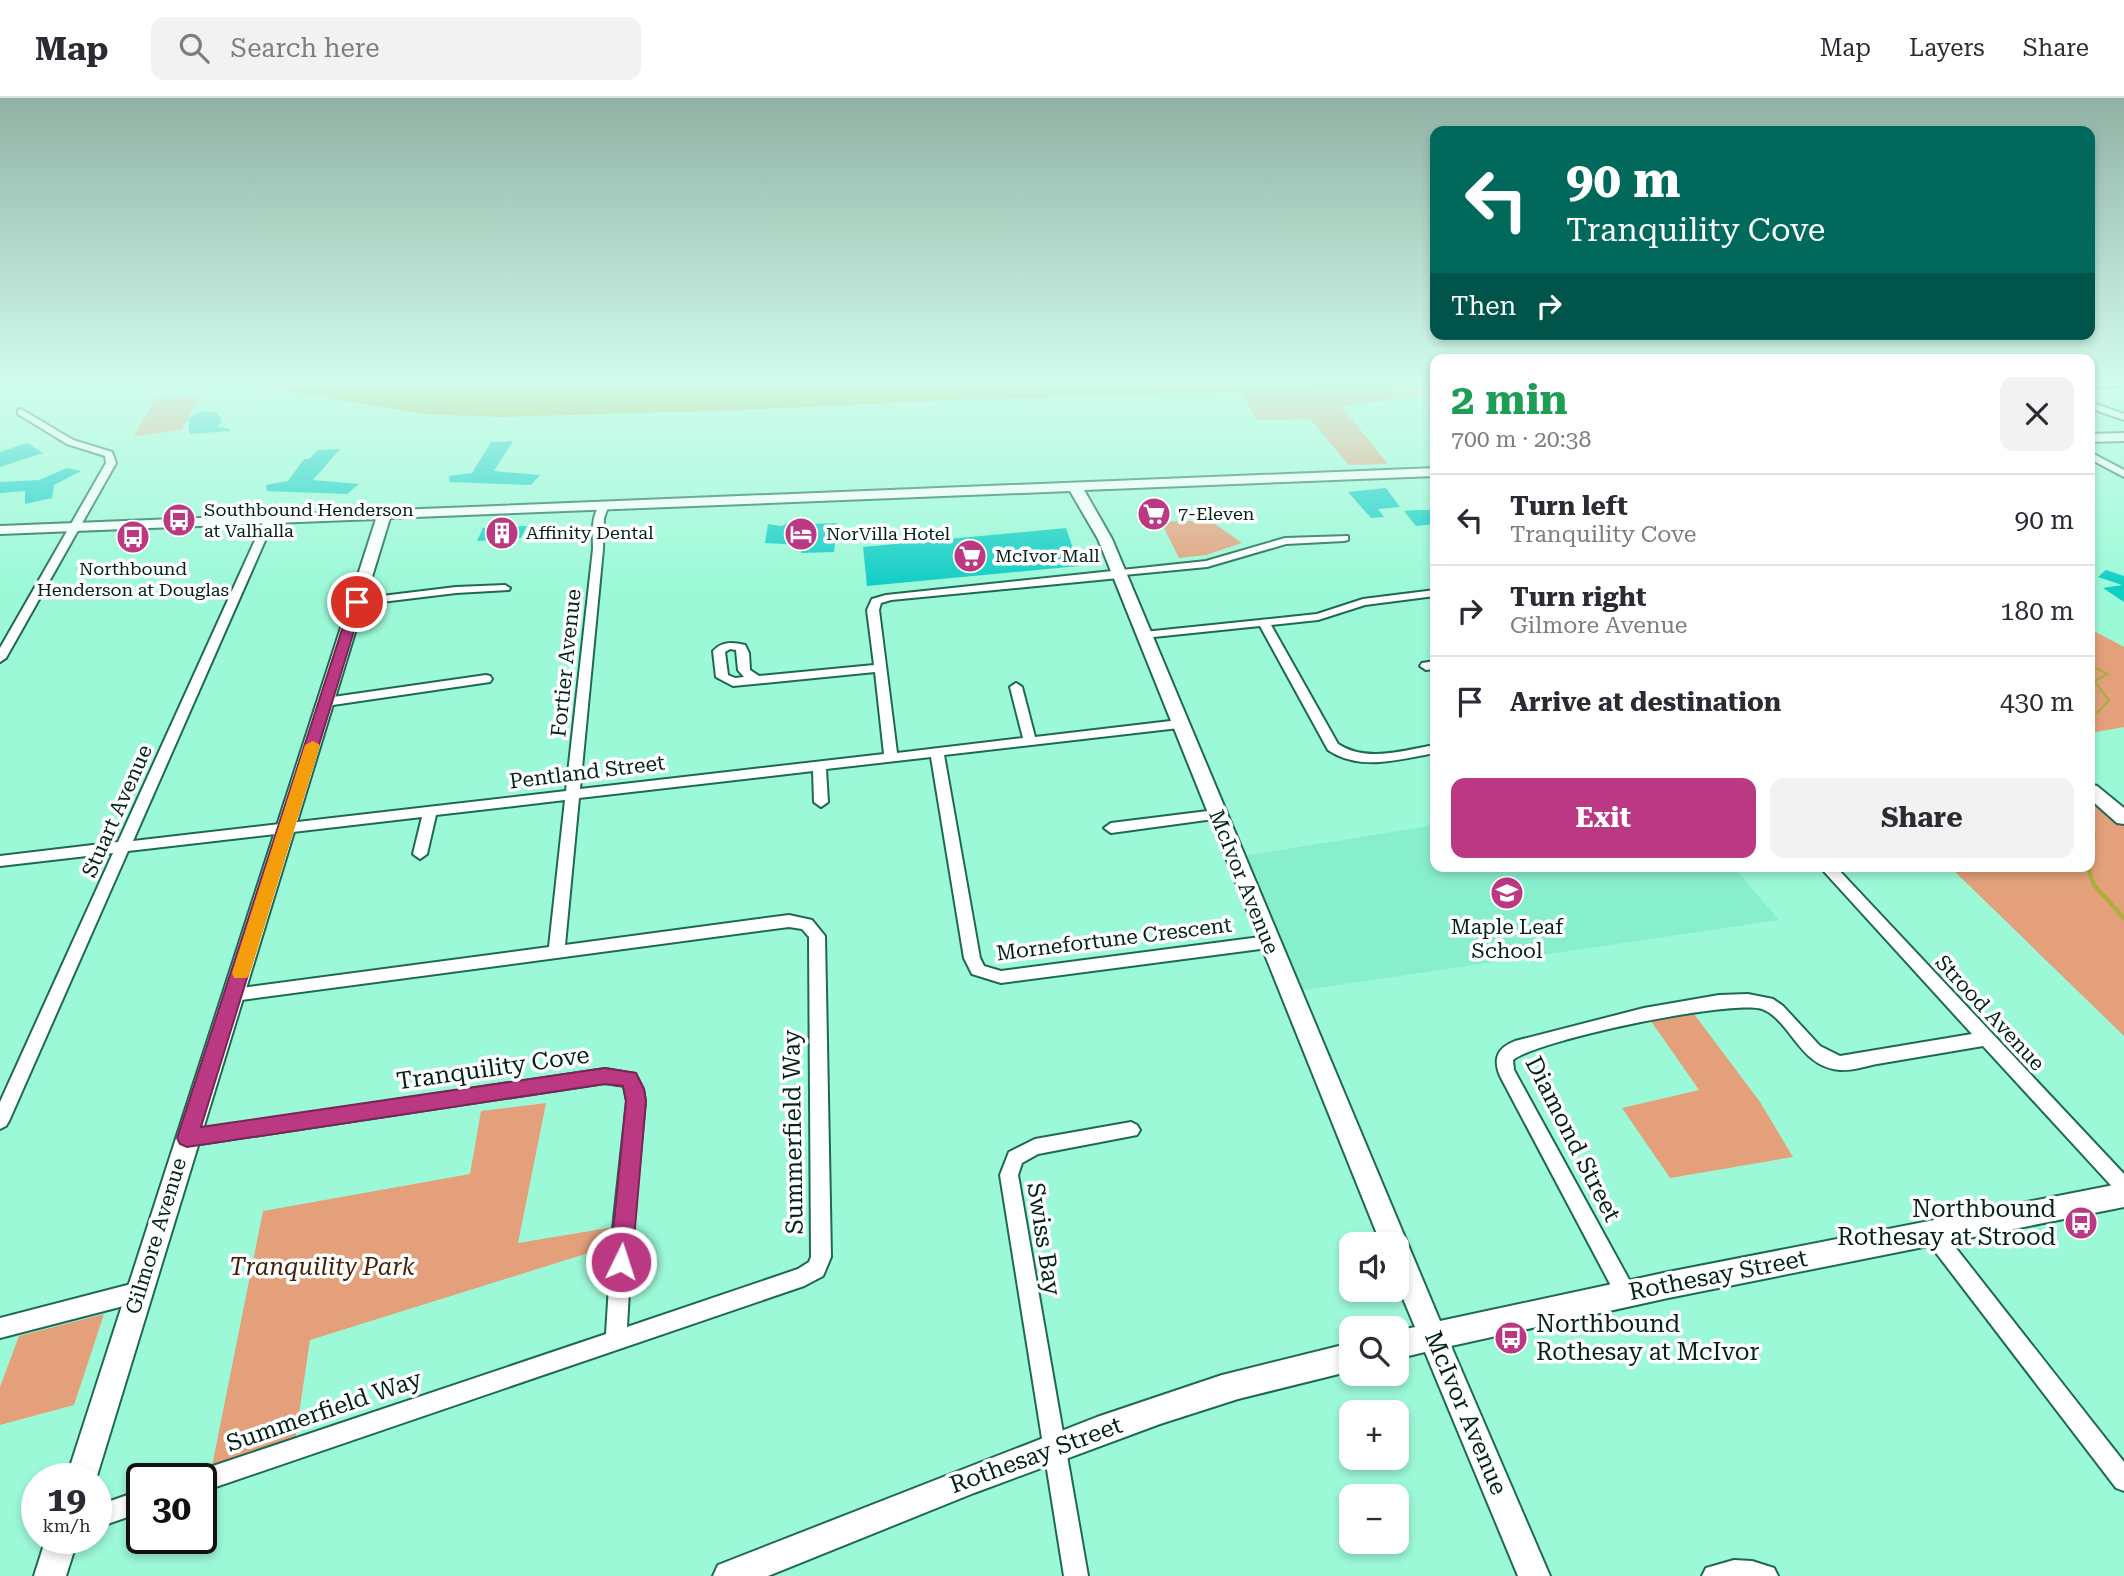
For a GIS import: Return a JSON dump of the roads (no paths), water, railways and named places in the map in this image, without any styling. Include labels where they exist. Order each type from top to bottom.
[{"type":"street","points":[[0,658],[111,463],[109,454],[93,449]]},
{"type":"street","points":[[2095,458],[2124,474]]},
{"type":"street","points":[[0,530],[72,531],[602,508],[760,504],[780,500],[1430,472]]},
{"type":"street","name":"McIvor Avenue","points":[[1082,487],[1088,516],[1096,520],[1119,574],[1389,1232]]},
{"type":"street","name":"Fortier Avenue","points":[[556,953],[602,508]]},
{"type":"street","name":"Gilmore Avenue","points":[[86,1463],[384,517]]},
{"type":"street","name":"Stuart Avenue","points":[[0,1121],[268,522]]},
{"type":"street","points":[[0,540],[72,531]]},
{"type":"street","points":[[891,757],[873,610],[876,601],[883,598],[1207,564],[1285,541],[1344,538]]},
{"type":"street","points":[[357,602],[456,590],[505,588]]},
{"type":"street","points":[[1143,635],[1318,617],[1380,599],[1430,594]]},
{"type":"street","points":[[1264,623],[1333,747],[1343,757],[1361,758],[1430,750]]},
{"type":"street","points":[[756,679],[880,668]]},
{"type":"street","points":[[326,702],[486,679]]},
{"type":"street","points":[[1016,687],[1030,741]]},
{"type":"street","name":"Pentland Street","points":[[0,861],[1179,724]]},
{"type":"street","name":"Mornefortune Crescent","points":[[937,752],[972,958],[978,970],[1001,977],[1268,942]]},
{"type":"street","points":[[820,766],[821,802]]},
{"type":"street","points":[[2095,794],[2124,818]]},
{"type":"street","points":[[421,854],[430,811]]},
{"type":"street","points":[[1111,828],[1216,815]]},
{"type":"street","name":"Strood Avenue","points":[[1832,872],[2124,1187]]},
{"type":"street","name":"Summerfield Way","points":[[217,1476],[804,1277],[816,1269],[821,1256],[817,936],[807,925],[789,921],[234,995]]},
{"type":"street","name":"Diamond Street","points":[[1625,1292],[1506,1071],[1504,1057],[1515,1048],[1626,1017],[1742,999],[1767,1004],[1780,1014],[1807,1047],[1823,1058],[1840,1063],[1985,1039]]},
{"type":"street","name":"Tranquility Cove","points":[[187,1138],[605,1076],[629,1079],[635,1089],[636,1101],[622,1237],[617,1339]]},
{"type":"street","name":"Swiss Bay","points":[[1076,1576],[1009,1175],[1015,1158],[1035,1147],[1131,1130]]},
{"type":"street","name":"Rothesay Street","points":[[1409,1342],[1625,1292],[1934,1235],[2124,1195]]},
{"type":"street","points":[[1934,1235],[2124,1480]]},
{"type":"street","name":"McIvor Avenue","points":[[1409,1280],[1534,1576]]},
{"type":"street","points":[[0,1328],[139,1292]]},
{"type":"street","name":"Rothesay Street","points":[[729,1576],[1054,1448],[1224,1389],[1339,1360]]},
{"type":"street","points":[[50,1576],[57,1554]]},
{"type":"street","points":[[1714,1576],[1748,1570],[1766,1576]]},
{"type":"waterway","points":[[2095,668],[2108,674],[2095,680]]},
{"type":"waterway","points":[[2095,682],[2109,700],[2095,712]]},
{"type":"waterway","points":[[2089,872],[2094,885],[2124,918]]},
{"type":"place","name":"7-Eleven","points":[[1154,514]]},
{"type":"place","name":"Southbound Henderson at Valhalla","points":[[179,520]]},
{"type":"place","name":"Affinity Dental","points":[[502,533]]},
{"type":"place","name":"NorVilla Hotel","points":[[801,534]]},
{"type":"place","name":"Northbound Henderson at Douglas","points":[[133,537]]},
{"type":"place","name":"McIvor Mall","points":[[970,556]]},
{"type":"place","name":"Maple Leaf School","points":[[1507,893]]},
{"type":"place","name":"Northbound Rothesay at Strood","points":[[2081,1223]]},
{"type":"place","name":"Northbound Rothesay at McIvor","points":[[1511,1338]]},
{"type":"park label","name":"Tranquility Park","points":[[322,1267]]}]
